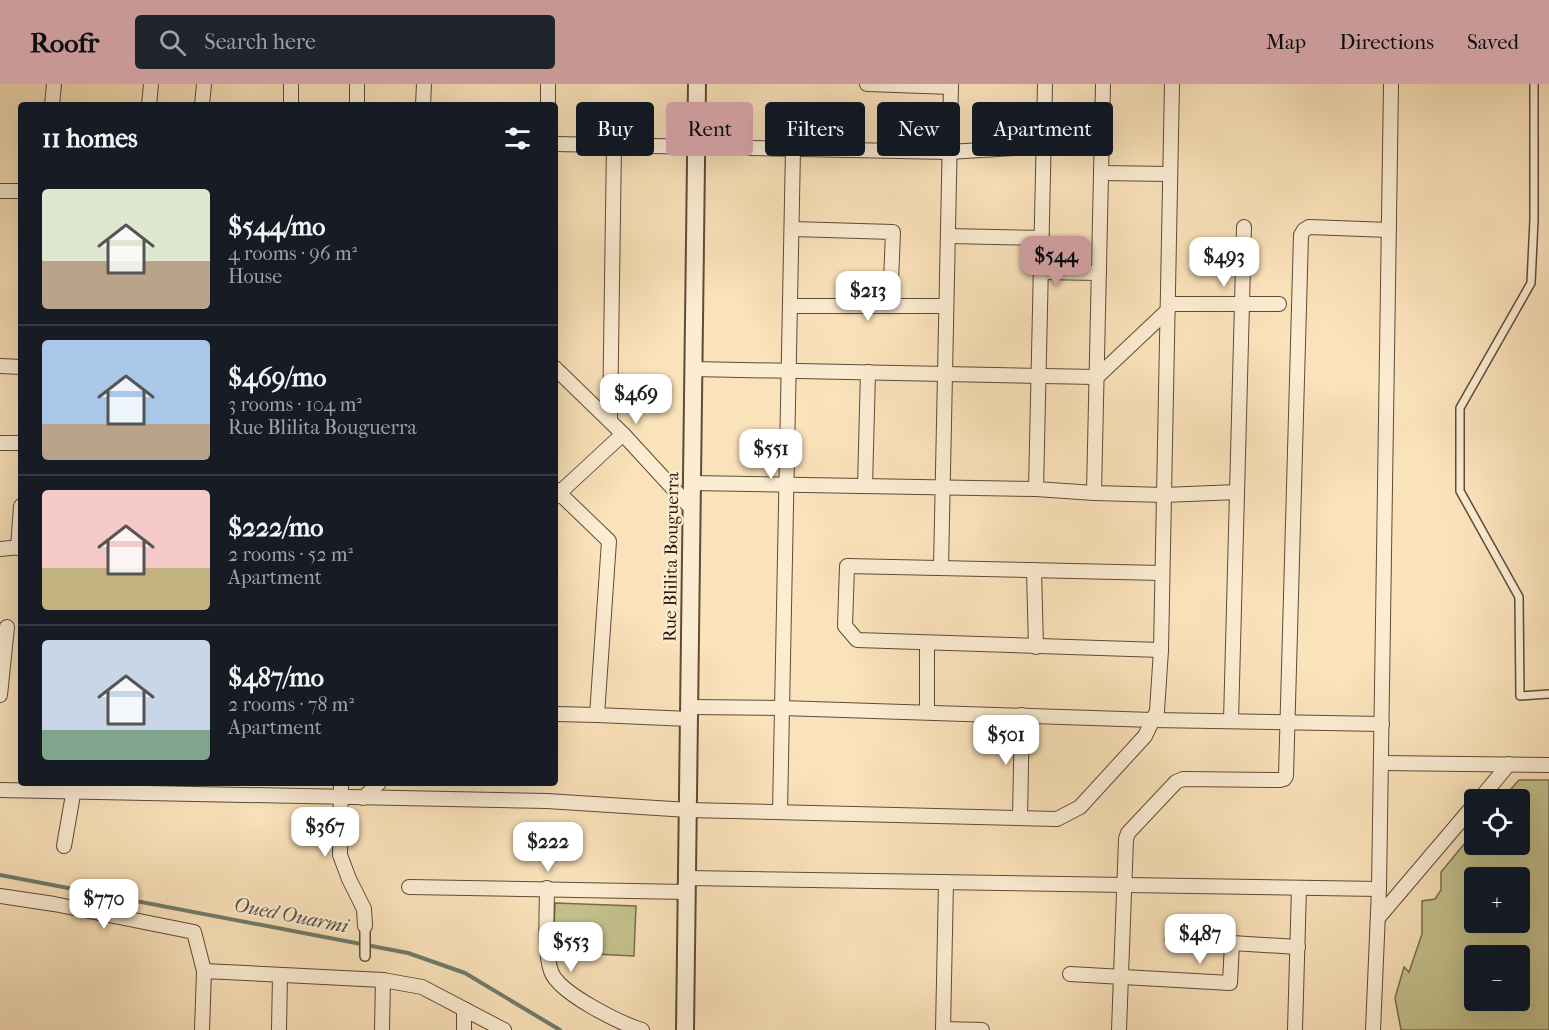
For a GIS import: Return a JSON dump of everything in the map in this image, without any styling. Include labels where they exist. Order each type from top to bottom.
[{"type":"street","points":[[52,102],[54,84]]},
{"type":"street","points":[[149,102],[151,84]]},
{"type":"street","points":[[202,102],[204,84]]},
{"type":"street","points":[[291,84],[291,102]]},
{"type":"street","points":[[357,84],[357,102]]},
{"type":"street","points":[[423,102],[424,84]]},
{"type":"street","points":[[548,84],[548,102]]},
{"type":"street","name":"Rue Blilita Bouguerra","points":[[697,84],[697,102]]},
{"type":"street","points":[[867,84],[951,85],[950,102]]},
{"type":"street","points":[[1045,84],[1045,102]]},
{"type":"street","points":[[1094,493],[1103,84]]},
{"type":"street","points":[[0,790],[75,787],[261,789],[363,798],[547,801],[688,810],[1057,819],[1080,807],[1145,736],[1157,711],[1161,650],[1172,84]]},
{"type":"street","points":[[1373,1030],[1379,889],[1391,84]]},
{"type":"street","points":[[558,144],[576,144]]},
{"type":"street","points":[[610,421],[614,156]]},
{"type":"street","name":"Rue Blilita Bouguerra","points":[[685,1030],[696,156]]},
{"type":"street","points":[[780,812],[793,156]]},
{"type":"street","points":[[940,568],[949,156]]},
{"type":"street","points":[[1036,489],[1044,156]]},
{"type":"street","points":[[1101,172],[1170,174]]},
{"type":"street","points":[[0,191],[18,191]]},
{"type":"street","points":[[1231,721],[1244,227]]},
{"type":"street","points":[[1119,1030],[1123,885],[1128,833],[1176,782],[1191,778],[1284,779],[1286,776],[1301,235],[1309,227],[1389,230]]},
{"type":"street","points":[[792,229],[893,232],[890,306]]},
{"type":"street","points":[[948,236],[1042,238]]},
{"type":"street","points":[[1041,272],[1099,273]]},
{"type":"street","points":[[693,369],[1097,377],[1168,307],[1279,304]]},
{"type":"street","points":[[790,306],[946,306]]},
{"type":"street","points":[[0,366],[18,367]]},
{"type":"street","points":[[558,371],[623,434],[692,508]]},
{"type":"street","points":[[865,486],[868,372]]},
{"type":"street","points":[[558,491],[623,434]]},
{"type":"street","points":[[0,443],[18,443]]},
{"type":"street","points":[[692,483],[1036,489],[1164,495],[1237,492]]},
{"type":"street","points":[[558,495],[609,541],[597,715]]},
{"type":"street","points":[[0,549],[18,548]]},
{"type":"street","points":[[1161,650],[857,640],[845,626],[847,566],[1162,573]]},
{"type":"street","points":[[1034,570],[1036,647]]},
{"type":"street","points":[[0,695],[9,627]]},
{"type":"street","points":[[927,643],[927,712]]},
{"type":"street","points":[[558,714],[689,713],[782,708],[1153,720],[1382,724]]},
{"type":"street","points":[[1020,818],[1023,715]]},
{"type":"street","points":[[1381,763],[1549,765]]},
{"type":"street","points":[[1488,789],[1509,764]]},
{"type":"street","points":[[341,786],[340,855],[364,909],[365,956]]},
{"type":"street","points":[[363,798],[376,786]]},
{"type":"street","points":[[64,846],[75,787]]},
{"type":"street","points":[[1378,918],[1464,817]]},
{"type":"street","points":[[946,882],[943,1029],[982,1030]]},
{"type":"street","points":[[409,887],[547,888],[946,882],[1379,889]]},
{"type":"street","points":[[547,888],[549,963],[555,981],[586,1003],[642,1030]]},
{"type":"street","points":[[1295,1030],[1299,888]]},
{"type":"street","points":[[0,896],[54,904],[194,932],[204,971],[202,1030]]},
{"type":"street","points":[[1172,939],[1298,947]]},
{"type":"street","points":[[1070,974],[1230,982],[1232,943]]},
{"type":"street","points":[[204,971],[383,980],[422,987],[504,1030]]},
{"type":"street","points":[[279,1030],[280,975]]},
{"type":"street","points":[[382,1030],[383,980]]},
{"type":"street","points":[[464,1009],[464,1030]]},
{"type":"lane","points":[[1534,84],[1534,220],[1531,283],[1460,408],[1460,491],[1519,597],[1520,696],[1549,694]]},
{"type":"shaded area","points":[[1519,780],[1549,780],[1549,1030],[1401,1030],[1395,998],[1404,967],[1409,972],[1422,934],[1422,901],[1435,899],[1441,890],[1441,872],[1464,844],[1464,855],[1530,855],[1530,789],[1511,789]]},
{"type":"shaded area","points":[[555,903],[636,906],[634,956],[553,952]]},
{"type":"waterway","name":"Oued Ouarmi","points":[[0,875],[408,953],[465,973],[560,1030]]}]
